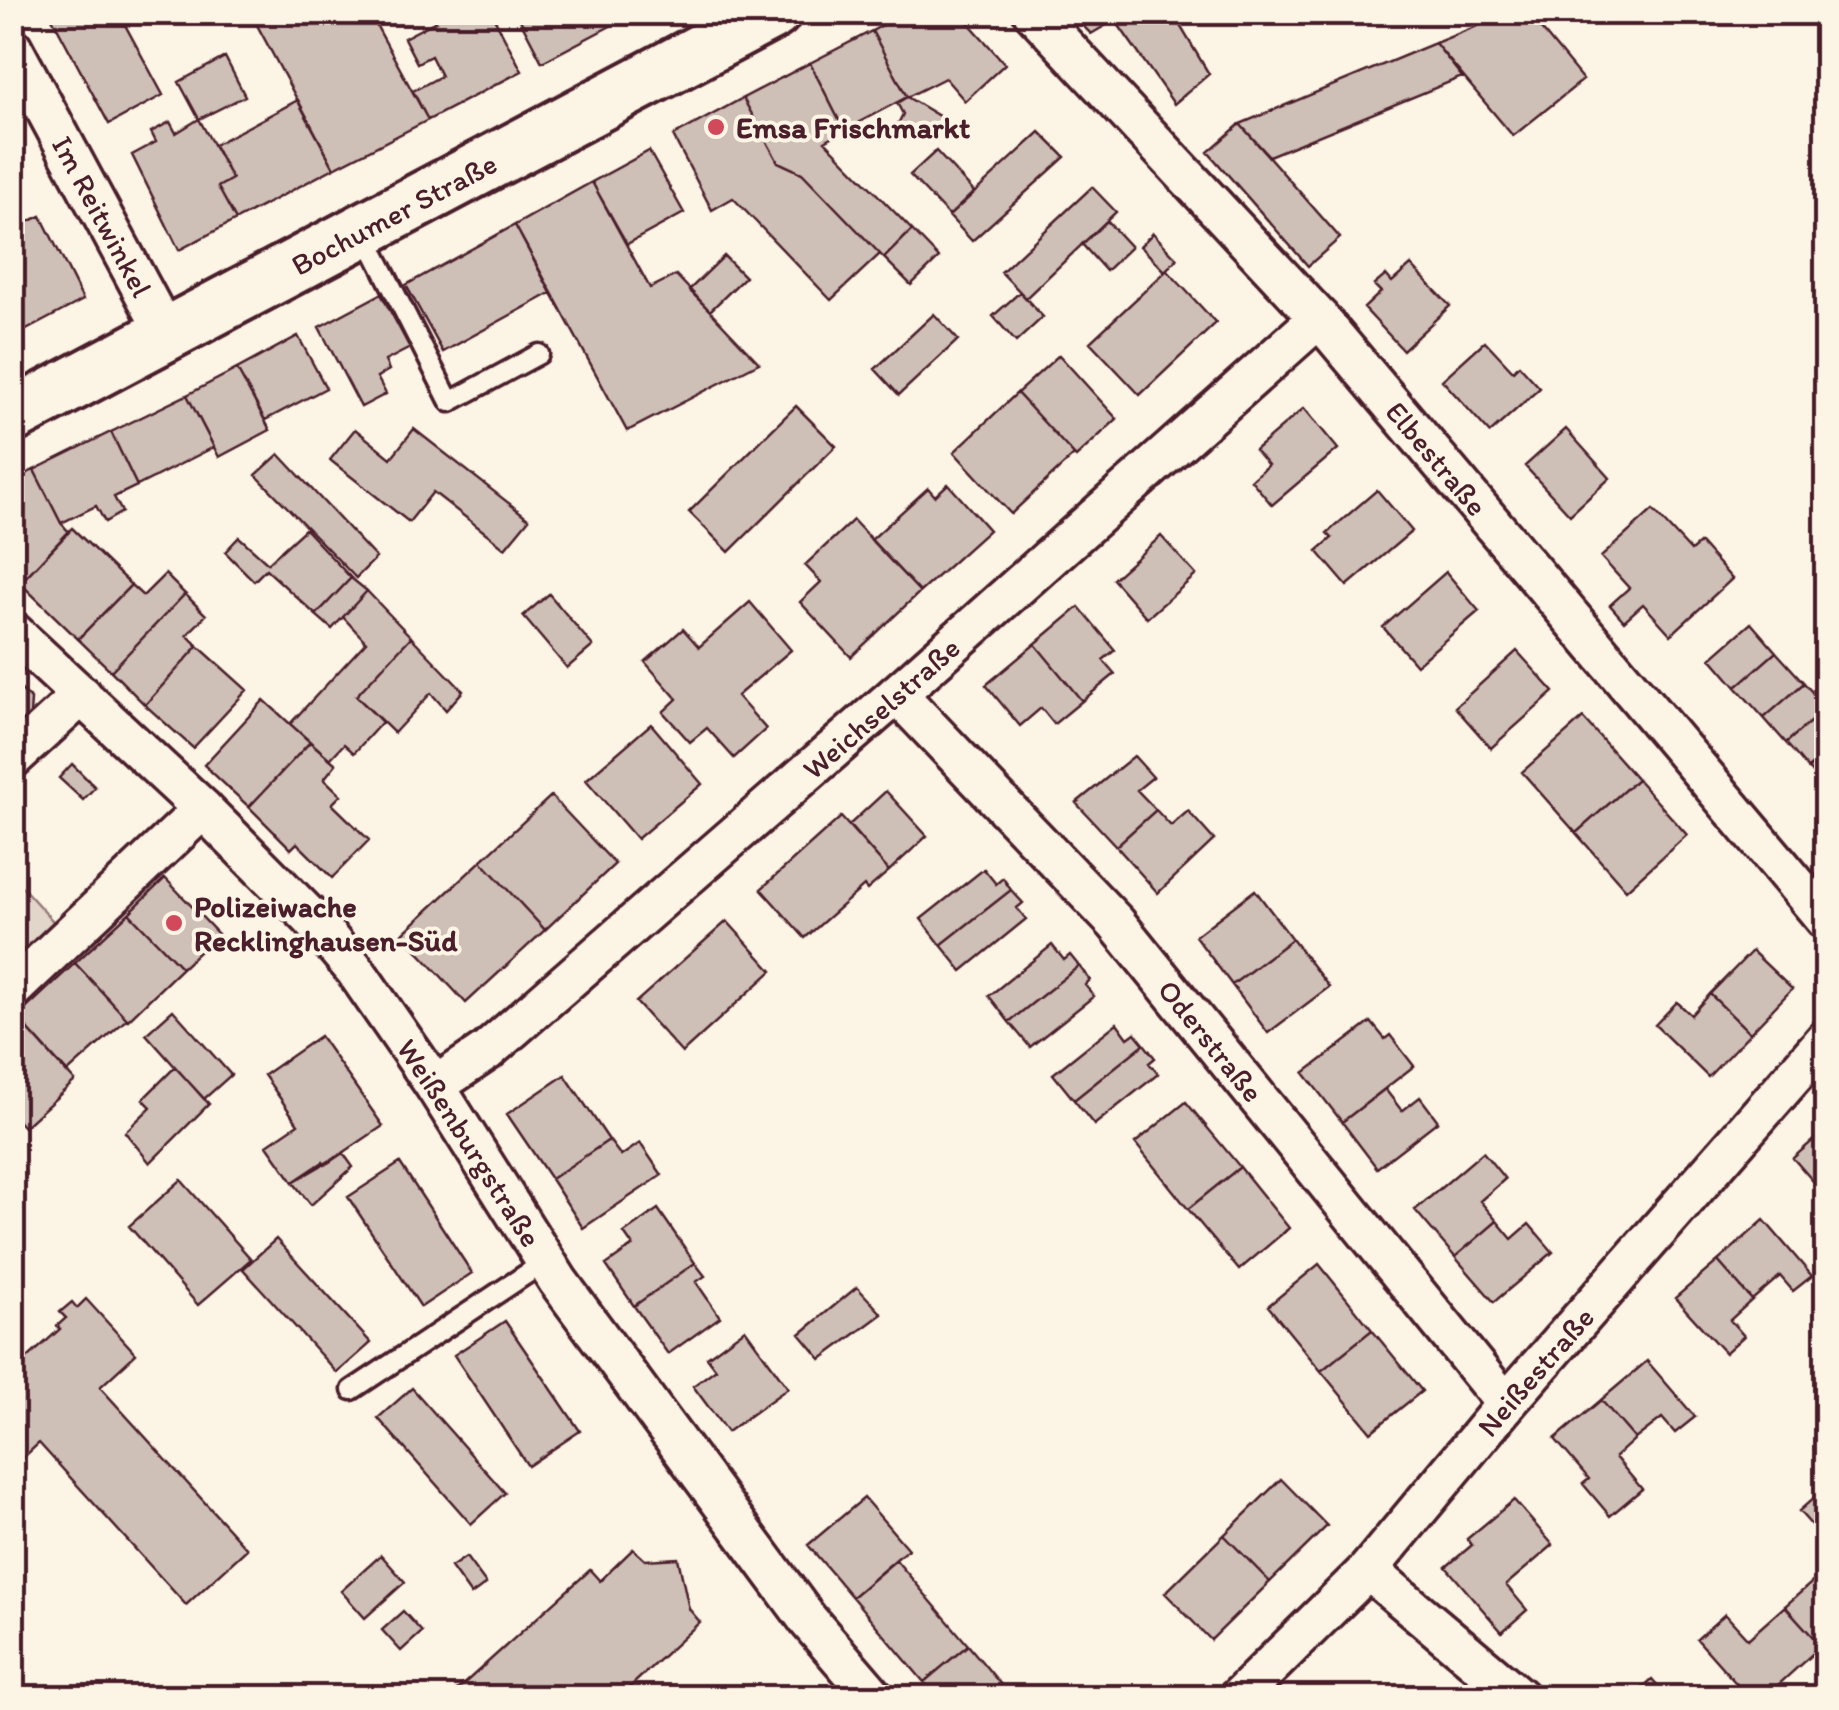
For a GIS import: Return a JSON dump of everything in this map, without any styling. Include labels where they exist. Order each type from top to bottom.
[{"type":"main road","name":"Bochumer Straße","points":[[12,416],[774,12]]},
{"type":"street","name":"Elbestraße","points":[[1033,12],[1318,318],[1826,920]]},
{"type":"street","name":"Im Reitwinkel","points":[[12,47],[166,334]]},
{"type":"street","name":"Weichselstraße","points":[[434,1086],[487,1051],[897,694],[1318,318]]},
{"type":"street","name":"Weißenburgstraße","points":[[12,631],[203,809],[312,920],[355,970],[546,1261],[655,1416],[808,1620],[875,1698]]},
{"type":"street","name":"Oderstraße","points":[[897,694],[1116,923],[1506,1404]]},
{"type":"street","points":[[12,759],[82,695]]},
{"type":"street","points":[[12,990],[203,809]]},
{"type":"street","name":"Neißestraße","points":[[1238,1698],[1368,1570],[1506,1404],[1826,1039]]},
{"type":"street","points":[[1368,1570],[1520,1698]]},
{"type":"lane","points":[[362,229],[450,402],[539,354]]},
{"type":"lane","points":[[352,1390],[546,1261]]},
{"type":"shaded area","points":[[13,877],[60,929],[13,972]]},
{"type":"building","points":[[49,12],[118,12],[163,95],[109,124]]},
{"type":"building","points":[[250,12],[369,12],[428,120],[334,168]]},
{"type":"building","points":[[432,12],[491,12],[522,71],[428,120],[413,91],[441,76],[431,56],[417,63],[404,38],[436,21]]},
{"type":"building","points":[[516,12],[614,12],[618,22],[542,62]]},
{"type":"building","points":[[906,12],[959,12],[1005,64],[965,101],[945,78],[907,97],[872,31]]},
{"type":"building","points":[[1069,12],[1172,12],[1209,74],[1174,104],[1115,20],[1091,34]]},
{"type":"building","points":[[1512,12],[1527,12],[1583,80],[1513,136],[1435,43]]},
{"type":"building","points":[[872,31],[907,97],[844,130],[810,63]]},
{"type":"building","points":[[1435,43],[1462,77],[1269,156],[1240,124]]},
{"type":"building","points":[[225,57],[245,96],[199,119],[179,82]]},
{"type":"building","points":[[810,63],[844,130],[825,141],[912,230],[884,258],[802,173],[778,162],[743,98]]},
{"type":"building","points":[[907,97],[942,118],[928,141],[898,124],[903,114],[897,103]]},
{"type":"building","points":[[743,98],[778,162],[802,173],[880,254],[831,300],[733,198],[712,210],[673,136]]},
{"type":"building","points":[[298,100],[334,168],[236,220],[218,187],[232,179],[214,145]]},
{"type":"building","points":[[199,119],[232,179],[218,187],[236,220],[179,250],[132,155],[156,142],[151,132],[170,122],[176,133]]},
{"type":"building","points":[[1240,124],[1340,238],[1308,266],[1208,152]]},
{"type":"building","points":[[1040,132],[1065,157],[972,241],[949,216]]},
{"type":"building","points":[[649,151],[684,213],[627,244],[592,182]]},
{"type":"building","points":[[936,151],[974,192],[949,216],[910,175]]},
{"type":"building","points":[[12,164],[26,190],[12,197]]},
{"type":"building","points":[[592,182],[650,288],[676,275],[759,363],[627,431],[515,225]]},
{"type":"building","points":[[1092,187],[1116,212],[1026,298],[1001,272]]},
{"type":"building","points":[[41,216],[83,300],[13,337],[12,229]]},
{"type":"building","points":[[1107,221],[1131,247],[1106,271],[1082,244]]},
{"type":"building","points":[[515,225],[551,293],[443,352],[406,285]]},
{"type":"building","points":[[912,230],[939,258],[911,285],[884,258]]},
{"type":"building","points":[[1153,233],[1177,259],[1165,271],[1140,246]]},
{"type":"building","points":[[724,256],[745,277],[710,311],[689,290]]},
{"type":"building","points":[[1411,265],[1450,306],[1403,350],[1364,308],[1381,292],[1374,285],[1386,275],[1392,282]]},
{"type":"building","points":[[1167,270],[1216,323],[1140,395],[1090,342]]},
{"type":"building","points":[[1020,292],[1043,317],[1016,342],[993,316]]},
{"type":"building","points":[[381,294],[410,348],[385,361],[389,370],[377,377],[386,394],[361,407],[319,327]]},
{"type":"building","points":[[934,314],[958,340],[899,395],[875,369]]},
{"type":"building","points":[[298,336],[326,388],[265,420],[237,369]]},
{"type":"building","points":[[1485,341],[1513,371],[1519,365],[1540,388],[1490,433],[1442,380]]},
{"type":"building","points":[[1059,355],[1117,419],[1076,457],[1017,393]]},
{"type":"building","points":[[237,369],[270,430],[219,457],[187,395]]},
{"type":"building","points":[[1017,393],[1074,455],[1011,514],[954,452]]},
{"type":"building","points":[[187,395],[214,447],[137,486],[111,432]]},
{"type":"building","points":[[796,406],[836,446],[729,552],[689,512]]},
{"type":"building","points":[[1304,408],[1338,449],[1272,505],[1251,480],[1268,465],[1255,450]]},
{"type":"building","points":[[355,429],[391,458],[414,429],[529,519],[505,548],[433,492],[409,522],[330,460]]},
{"type":"building","points":[[1566,429],[1610,478],[1570,515],[1525,466]]},
{"type":"building","points":[[111,432],[137,486],[114,497],[122,512],[105,522],[96,506],[61,523],[34,470]]},
{"type":"building","points":[[279,454],[376,558],[356,578],[256,475]]},
{"type":"building","points":[[34,470],[69,532],[20,583],[12,576],[12,481]]},
{"type":"building","points":[[948,484],[989,530],[920,592],[871,540],[928,488],[935,496]]},
{"type":"building","points":[[1377,490],[1412,531],[1347,586],[1317,551],[1332,538],[1327,533]]},
{"type":"building","points":[[1653,510],[1691,551],[1700,543],[1732,579],[1671,635],[1643,604],[1624,621],[1610,605],[1629,588],[1601,557]]},
{"type":"building","points":[[853,520],[920,592],[851,657],[800,602],[821,582],[805,565]]},
{"type":"building","points":[[72,528],[131,585],[78,639],[20,583]]},
{"type":"building","points":[[305,529],[351,578],[316,615],[266,569],[254,581],[225,552],[239,537],[268,563]]},
{"type":"building","points":[[1161,536],[1196,575],[1147,618],[1113,579]]},
{"type":"building","points":[[1446,572],[1479,611],[1416,665],[1383,627]]},
{"type":"building","points":[[165,574],[185,594],[111,671],[78,639],[131,585],[143,596]]},
{"type":"building","points":[[351,578],[367,591],[332,629],[316,615]]},
{"type":"building","points":[[367,591],[411,637],[356,696],[382,722],[354,753],[344,744],[330,759],[290,724],[366,642],[343,617]]},
{"type":"building","points":[[185,594],[206,615],[187,635],[198,646],[145,705],[111,671]]},
{"type":"building","points":[[549,594],[593,646],[567,668],[523,616]]},
{"type":"building","points":[[750,602],[791,650],[737,696],[766,729],[734,758],[707,728],[690,742],[663,712],[677,699],[645,662],[683,629],[699,647]]},
{"type":"building","points":[[1079,607],[1115,650],[1103,660],[1115,674],[1082,701],[1035,644]]},
{"type":"building","points":[[1751,623],[1776,652],[1736,687],[1711,658]]},
{"type":"building","points":[[411,637],[463,691],[446,710],[431,693],[394,733],[356,696]]},
{"type":"building","points":[[1035,644],[1082,701],[1054,724],[1041,708],[1020,726],[986,685]]},
{"type":"building","points":[[198,646],[247,690],[193,748],[145,705]]},
{"type":"building","points":[[1517,651],[1554,692],[1491,748],[1455,707]]},
{"type":"building","points":[[1776,652],[1804,683],[1764,718],[1736,687]]},
{"type":"building","points":[[12,681],[31,699],[30,716],[12,732]]},
{"type":"building","points":[[1804,683],[1826,708],[1786,743],[1764,718]]},
{"type":"building","points":[[264,700],[310,742],[249,807],[204,765]]},
{"type":"building","points":[[1826,708],[1826,752],[1808,769],[1786,743]]},
{"type":"building","points":[[1583,718],[1637,779],[1576,833],[1522,772]]},
{"type":"building","points":[[651,724],[702,784],[637,839],[586,780]]},
{"type":"building","points":[[310,742],[336,764],[324,779],[341,795],[332,804],[369,840],[332,878],[297,843],[291,849],[249,807]]},
{"type":"building","points":[[1826,752],[1826,790],[1808,768]]},
{"type":"building","points":[[1134,756],[1153,777],[1137,790],[1156,810],[1116,846],[1076,803]]},
{"type":"building","points":[[72,764],[95,787],[83,800],[59,778]]},
{"type":"building","points":[[1637,779],[1687,835],[1626,890],[1576,833]]},
{"type":"building","points":[[886,791],[927,836],[889,871],[849,825]]},
{"type":"building","points":[[551,796],[615,864],[545,930],[481,861]]},
{"type":"building","points":[[1156,810],[1171,826],[1188,811],[1214,840],[1158,893],[1116,846]]},
{"type":"building","points":[[841,817],[889,871],[867,890],[864,886],[805,938],[761,889]]},
{"type":"building","points":[[481,861],[545,930],[466,1003],[402,934]]},
{"type":"building","points":[[984,869],[996,884],[1003,878],[1011,890],[941,945],[921,919]]},
{"type":"building","name":"Polizeiwache Recklinghausen-Süd","points":[[165,878],[218,934],[182,968],[129,913]]},
{"type":"building","points":[[1011,890],[1023,903],[1017,908],[1026,919],[962,971],[941,945]]},
{"type":"building","points":[[1255,890],[1292,939],[1232,985],[1195,936]]},
{"type":"building","points":[[129,913],[182,968],[128,1020],[75,963]]},
{"type":"building","points":[[727,921],[772,971],[682,1053],[636,1002]]},
{"type":"building","points":[[1292,939],[1329,987],[1268,1033],[1232,985]]},
{"type":"building","points":[[1052,945],[1064,960],[1070,955],[1079,966],[1009,1022],[989,996]]},
{"type":"building","points":[[1752,951],[1792,989],[1750,1033],[1710,994]]},
{"type":"building","points":[[75,963],[127,1019],[67,1073],[17,1017]]},
{"type":"building","points":[[1079,966],[1090,980],[1085,985],[1094,996],[1030,1047],[1009,1022]]},
{"type":"building","points":[[1710,994],[1750,1033],[1708,1077],[1655,1025],[1677,1002],[1691,1015]]},
{"type":"building","points":[[173,1010],[231,1075],[204,1099],[146,1034]]},
{"type":"building","points":[[17,1017],[75,1081],[24,1127],[12,1114],[12,1021]]},
{"type":"building","points":[[1371,1022],[1385,1039],[1390,1035],[1414,1066],[1342,1122],[1304,1073]]},
{"type":"building","points":[[1117,1023],[1128,1038],[1135,1033],[1144,1044],[1074,1100],[1053,1074]]},
{"type":"building","points":[[320,1036],[383,1126],[293,1182],[267,1145],[298,1124],[264,1075]]},
{"type":"building","points":[[1144,1044],[1155,1058],[1149,1063],[1158,1074],[1094,1125],[1074,1100]]},
{"type":"building","points":[[175,1067],[209,1104],[150,1163],[125,1132],[151,1107],[143,1099]]},
{"type":"building","points":[[565,1075],[609,1140],[551,1179],[507,1114]]},
{"type":"building","points":[[1385,1089],[1402,1111],[1420,1097],[1438,1121],[1377,1168],[1342,1122]]},
{"type":"building","points":[[1186,1102],[1240,1167],[1188,1209],[1135,1143]]},
{"type":"building","points":[[1826,1129],[1826,1196],[1793,1158]]},
{"type":"building","points":[[609,1140],[621,1156],[640,1143],[662,1175],[583,1228],[551,1179]]},
{"type":"building","points":[[1483,1152],[1505,1179],[1480,1201],[1497,1221],[1455,1257],[1415,1210]]},
{"type":"building","points":[[343,1153],[353,1167],[311,1205],[293,1182]]},
{"type":"building","points":[[400,1163],[472,1273],[421,1307],[348,1197]]},
{"type":"building","points":[[1240,1167],[1289,1228],[1239,1270],[1188,1209]]},
{"type":"building","points":[[181,1180],[251,1259],[198,1305],[129,1226]]},
{"type":"building","points":[[658,1209],[695,1263],[634,1306],[606,1265],[633,1246],[624,1233]]},
{"type":"building","points":[[1764,1220],[1812,1276],[1793,1291],[1780,1276],[1752,1300],[1718,1261]]},
{"type":"building","points":[[1497,1221],[1512,1239],[1529,1224],[1553,1252],[1494,1302],[1455,1257]]},
{"type":"building","points":[[276,1239],[371,1343],[337,1373],[243,1269]]},
{"type":"building","points":[[1826,1255],[1826,1276],[1816,1264]]},
{"type":"building","points":[[1718,1261],[1752,1300],[1730,1320],[1744,1336],[1725,1353],[1675,1298]]},
{"type":"building","points":[[695,1263],[705,1276],[696,1282],[720,1317],[668,1354],[634,1306]]},
{"type":"building","points":[[1319,1264],[1372,1330],[1321,1371],[1268,1306]]},
{"type":"building","points":[[857,1287],[882,1314],[821,1359],[800,1334]]},
{"type":"building","points":[[86,1299],[136,1354],[100,1387],[247,1549],[186,1605],[39,1443],[12,1468],[12,1372],[60,1329],[57,1326],[66,1318],[60,1312],[72,1302],[77,1308]]},
{"type":"building","points":[[505,1321],[580,1431],[528,1466],[454,1355]]},
{"type":"building","points":[[745,1329],[788,1388],[727,1432],[693,1386],[716,1369],[707,1357]]},
{"type":"building","points":[[1372,1330],[1422,1391],[1371,1432],[1321,1371]]},
{"type":"building","points":[[1647,1361],[1695,1417],[1675,1433],[1662,1418],[1635,1439],[1601,1400]]},
{"type":"building","points":[[412,1388],[505,1493],[471,1524],[378,1418]]},
{"type":"building","points":[[1601,1400],[1635,1439],[1615,1457],[1642,1489],[1610,1516],[1583,1484],[1589,1479],[1555,1439]]},
{"type":"building","points":[[1281,1479],[1327,1526],[1270,1582],[1224,1535]]},
{"type":"building","points":[[1826,1487],[1826,1533],[1822,1537],[1799,1511]]},
{"type":"building","points":[[864,1498],[908,1549],[852,1597],[808,1545]]},
{"type":"building","points":[[1514,1500],[1553,1545],[1506,1585],[1527,1610],[1502,1632],[1446,1567],[1472,1545],[1467,1539]]},
{"type":"building","points":[[1224,1535],[1270,1582],[1211,1640],[1165,1593]]},
{"type":"building","points":[[633,1549],[645,1560],[678,1558],[689,1609],[700,1622],[618,1698],[448,1698],[590,1570],[600,1581]]},
{"type":"building","points":[[381,1555],[405,1582],[365,1618],[341,1591]]},
{"type":"building","points":[[466,1557],[486,1584],[471,1595],[451,1567]]},
{"type":"building","points":[[896,1560],[968,1645],[924,1682],[852,1597]]},
{"type":"building","points":[[1826,1570],[1826,1641],[1821,1646],[1785,1606]]},
{"type":"building","points":[[1785,1606],[1821,1646],[1766,1696],[1761,1691],[1749,1698],[1697,1639],[1725,1614],[1748,1639]]},
{"type":"building","points":[[403,1611],[422,1632],[401,1651],[382,1630]]},
{"type":"building","points":[[968,1645],[1012,1698],[937,1698],[924,1682]]},
{"type":"building","points":[[1652,1679],[1669,1698],[1631,1698]]},
{"type":"building","points":[[1684,1688],[1693,1698],[1673,1698]]},
{"type":"place","name":"Emsa Frischmarkt","points":[[716,127]]},
{"type":"place","name":"Polizeiwache Recklinghausen-Süd","points":[[174,923]]}]
